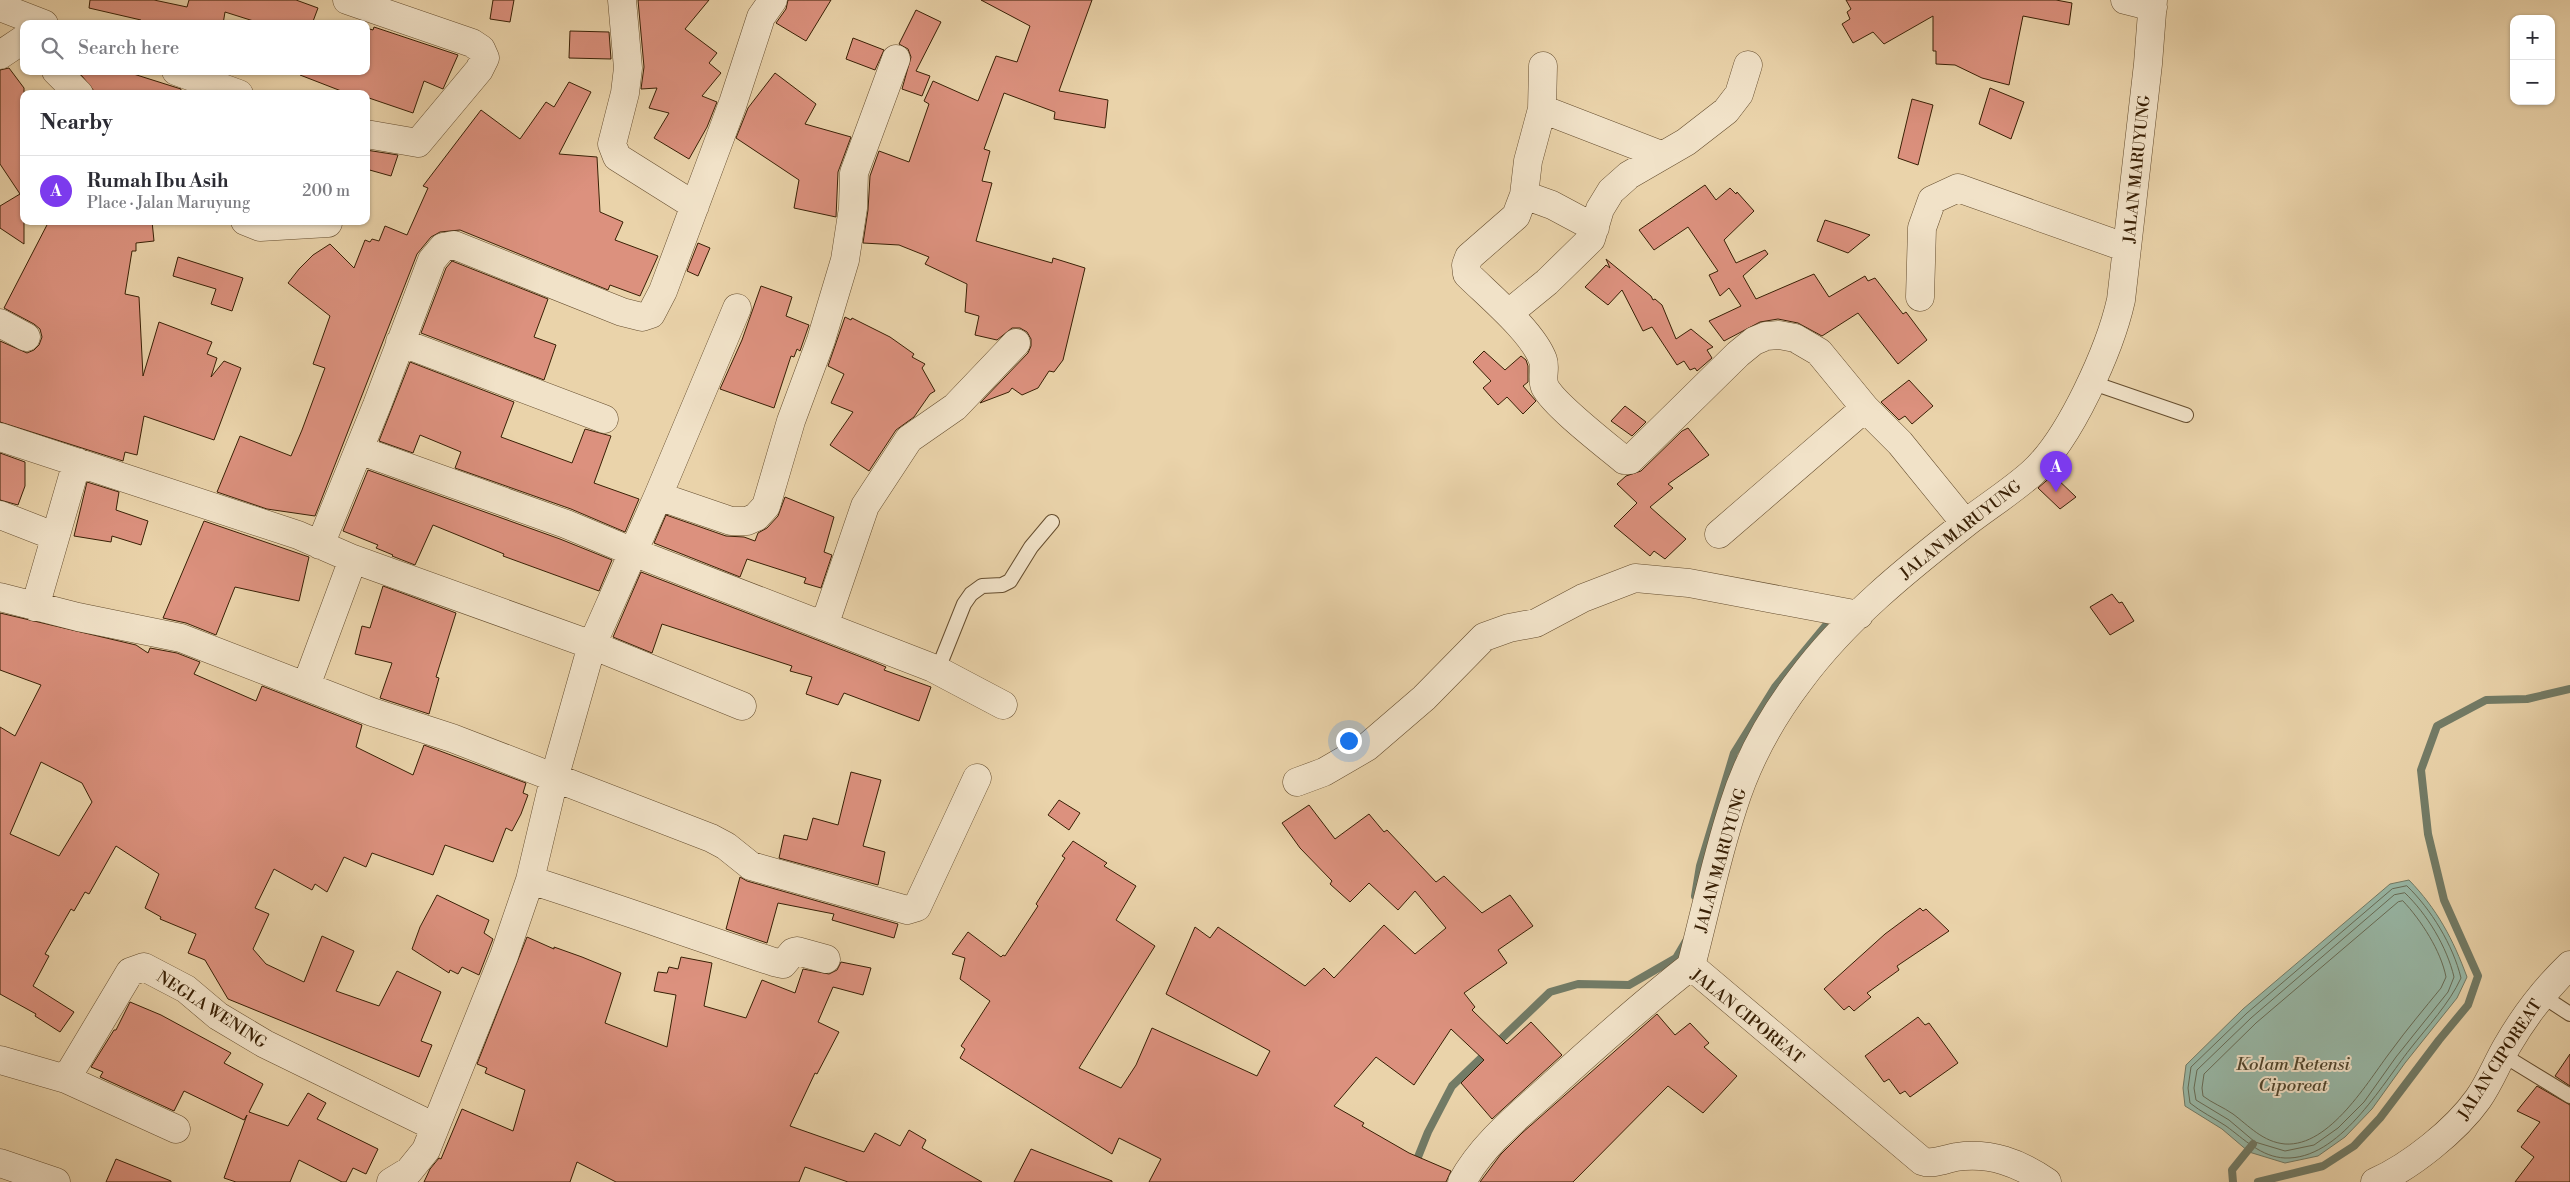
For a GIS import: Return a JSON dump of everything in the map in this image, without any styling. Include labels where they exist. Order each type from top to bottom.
[{"type":"street","points":[[347,0],[472,43],[481,49],[485,58],[479,70],[419,142],[411,144],[370,135]]},
{"type":"street","points":[[622,0],[628,68],[625,93],[612,150],[617,157],[694,206]]},
{"type":"street","points":[[320,545],[359,450],[432,260],[443,247],[454,246],[622,312],[642,316],[650,315],[664,291],[733,103],[761,17],[773,0]]},
{"type":"street","points":[[2125,0],[2153,3]]},
{"type":"street","name":"JALAN MARUYUNG","points":[[1691,966],[1733,806],[1749,765],[1780,709],[1801,679],[1859,615],[1898,577],[1965,523],[2032,473],[2067,429],[2090,382],[2116,323],[2121,300],[2153,3]]},
{"type":"street","points":[[3,9],[33,20]]},
{"type":"street","points":[[3,9],[20,30]]},
{"type":"street","points":[[0,56],[20,42]]},
{"type":"street","points":[[658,496],[731,521],[747,521],[756,517],[766,506],[791,421],[821,340],[845,260],[853,208],[854,173],[896,60]]},
{"type":"street","points":[[1509,313],[1547,282],[1591,239],[1600,209],[1611,191],[1629,175],[1686,142],[1726,111],[1739,94],[1748,65]]},
{"type":"street","points":[[1544,66],[1542,109],[1528,161],[1524,195],[1516,216],[1469,257],[1466,266],[1467,274],[1509,313],[1539,351],[1544,362],[1545,387],[1562,406],[1624,460],[1630,460],[1637,456],[1738,354],[1754,341],[1766,336],[1779,335],[1795,338],[1819,352],[1865,408],[1900,443],[1965,523]]},
{"type":"street","points":[[60,75],[75,90]]},
{"type":"street","points":[[187,75],[228,90]]},
{"type":"street","points":[[1542,109],[1661,155]]},
{"type":"street","points":[[1920,297],[1922,228],[1932,200],[1958,188],[2127,248]]},
{"type":"street","points":[[1524,195],[1552,206],[1595,228]]},
{"type":"street","points":[[255,225],[260,227],[294,225]]},
{"type":"street","points":[[391,1182],[409,1171],[426,1150],[504,956],[530,880],[554,779],[592,645],[658,496],[737,308]]},
{"type":"street","points":[[0,323],[26,337]]},
{"type":"street","points":[[400,342],[604,419]]},
{"type":"street","points":[[824,626],[865,506],[909,439],[955,407],[1016,343]]},
{"type":"street","points":[[1719,534],[1865,408]]},
{"type":"street","points":[[0,437],[27,448],[77,462],[298,535],[354,559],[592,645],[742,706]]},
{"type":"street","points":[[359,450],[566,524],[633,552],[935,669],[1003,705]]},
{"type":"street","points":[[35,607],[54,536],[77,462]]},
{"type":"street","points":[[0,515],[54,536]]},
{"type":"street","points":[[306,686],[354,559]]},
{"type":"street","points":[[1297,782],[1324,772],[1366,747],[1424,698],[1484,637],[1509,628],[1536,623],[1583,598],[1635,578],[1689,583],[1859,615]]},
{"type":"street","points":[[0,597],[35,607],[181,638],[372,712],[452,738],[554,779],[711,838],[726,846],[751,866],[907,910],[917,907],[977,778]]},
{"type":"street","points":[[530,880],[637,914],[709,942],[774,962],[783,964],[793,952],[798,951],[826,959]]},
{"type":"street","name":"JALAN CIPOREAT","points":[[2391,1180],[2457,1125],[2477,1100],[2525,1016],[2541,995],[2570,965]]},
{"type":"street","name":"JALAN CIPOREAT","points":[[1462,1182],[1485,1148],[1513,1121],[1638,1008],[1691,966],[1922,1161],[1930,1163],[1969,1156],[1987,1155],[2029,1170],[2047,1182]]},
{"type":"street","name":"NEGLA WENING","points":[[66,1079],[130,972],[144,967],[186,988],[218,1016],[265,1044],[435,1127]]},
{"type":"street","points":[[2,1067],[66,1079],[176,1129]]},
{"type":"street","points":[[0,1163],[56,1182]]},
{"type":"lane","points":[[2090,382],[2186,415]]},
{"type":"lane","points":[[935,669],[940,664],[964,604],[971,594],[982,586],[1002,585],[1010,581],[1030,547],[1052,522]]},
{"type":"lane","points":[[2541,995],[2570,1014]]},
{"type":"lane","points":[[2503,1054],[2570,1096]]},
{"type":"water","name":"Kolam Retensi Ciporeat","points":[[2409,880],[2436,913],[2456,950],[2467,977],[2457,998],[2405,1063],[2372,1109],[2345,1137],[2318,1156],[2285,1163],[2249,1152],[2222,1129],[2185,1106],[2183,1088],[2186,1065],[2243,1009],[2390,884]]},
{"type":"building","points":[[90,0],[154,0],[187,7],[189,0],[296,0],[318,8],[314,20],[250,20],[225,12],[224,20],[141,20],[89,8]]},
{"type":"building","points":[[493,0],[514,0],[510,22],[490,19]]},
{"type":"building","points":[[638,0],[709,0],[685,29],[717,53],[709,63],[721,73],[702,96],[717,102],[707,127],[689,159],[654,138],[669,113],[649,108],[657,88],[641,89],[644,67]]},
{"type":"building","points":[[788,0],[831,0],[806,41],[776,23],[786,9]]},
{"type":"building","points":[[981,0],[1092,0],[1059,91],[1108,100],[1105,128],[1054,119],[1055,112],[1004,93],[984,149],[990,151],[982,181],[992,183],[976,241],[1052,263],[1053,258],[1085,268],[1063,360],[1054,372],[1049,371],[1038,388],[1022,395],[1012,388],[1009,392],[980,403],[1028,353],[1031,339],[1027,332],[1020,328],[1012,328],[997,340],[975,335],[979,316],[965,312],[967,284],[925,264],[929,257],[899,245],[863,243],[868,210],[870,176],[879,151],[909,162],[929,104],[924,101],[933,81],[978,101],[996,56],[1017,62],[1030,26]]},
{"type":"building","points":[[1846,0],[2056,0],[2072,3],[2069,25],[2023,16],[2009,85],[1982,78],[1955,65],[1936,64],[1936,51],[1933,51],[1933,16],[1884,44],[1873,32],[1853,43],[1842,24],[1850,19],[1847,12],[1851,9]]},
{"type":"building","points":[[916,10],[941,22],[916,71],[930,76],[922,96],[902,89],[911,57],[908,49],[899,44]]},
{"type":"building","points":[[374,27],[458,55],[443,89],[424,81],[413,113],[370,98],[370,90],[339,90],[300,75],[370,75],[370,29],[373,30]]},
{"type":"building","points":[[570,31],[609,32],[611,59],[569,58]]},
{"type":"building","points":[[853,38],[884,50],[875,70],[846,59]]},
{"type":"building","points":[[9,68],[24,88],[24,90],[20,90],[20,194],[0,164],[0,70]]},
{"type":"building","points":[[775,73],[816,104],[805,124],[851,137],[838,172],[836,217],[794,208],[799,180],[736,138],[748,108]]},
{"type":"building","points":[[81,75],[137,75],[181,89],[181,90],[93,90]]},
{"type":"building","points":[[569,82],[591,92],[559,154],[597,157],[600,212],[623,222],[615,240],[658,256],[640,296],[610,285],[608,290],[460,230],[440,232],[431,237],[417,254],[315,516],[267,509],[217,492],[240,436],[291,456],[325,368],[313,364],[330,316],[288,283],[299,269],[313,255],[330,244],[354,268],[365,240],[370,242],[372,239],[379,241],[385,226],[407,235],[428,188],[423,186],[481,110],[520,139],[546,102],[554,107]]},
{"type":"building","points":[[1990,88],[2024,102],[2011,139],[1979,124]]},
{"type":"building","points":[[1912,99],[1933,105],[1918,165],[1898,158]]},
{"type":"building","points":[[370,151],[398,155],[391,176],[370,170]]},
{"type":"building","points":[[1705,185],[1716,200],[1730,188],[1736,194],[1737,192],[1754,211],[1724,240],[1736,263],[1765,250],[1768,254],[1743,276],[1756,299],[1814,274],[1829,297],[1865,276],[1868,281],[1875,278],[1903,314],[1906,312],[1927,340],[1898,364],[1858,313],[1822,336],[1798,323],[1778,319],[1760,322],[1724,341],[1709,321],[1741,306],[1729,288],[1720,296],[1709,275],[1718,271],[1688,227],[1654,250],[1639,230]]},
{"type":"building","points":[[20,194],[20,225],[24,225],[24,244],[0,228],[0,206]]},
{"type":"building","points":[[1825,220],[1870,235],[1848,253],[1817,241]]},
{"type":"building","points":[[47,225],[152,225],[154,241],[136,243],[136,251],[132,251],[125,294],[139,297],[143,376],[159,322],[212,342],[207,354],[217,358],[211,377],[224,361],[241,368],[214,440],[144,416],[137,455],[125,452],[123,461],[0,422],[0,341],[27,353],[39,345],[42,337],[40,329],[34,324],[4,308]]},
{"type":"building","points":[[698,243],[710,248],[698,276],[687,271]]},
{"type":"building","points":[[178,257],[243,278],[232,311],[211,304],[216,289],[173,276]]},
{"type":"building","points":[[1606,259],[1651,296],[1653,300],[1655,299],[1662,305],[1676,339],[1691,329],[1713,347],[1707,350],[1712,358],[1697,371],[1695,368],[1690,370],[1684,361],[1677,365],[1652,327],[1643,331],[1622,290],[1608,305],[1585,287],[1606,265],[1610,268]]},
{"type":"building","points":[[452,261],[548,299],[534,337],[556,345],[544,380],[421,333],[446,268]]},
{"type":"building","points":[[761,286],[792,297],[786,316],[809,325],[800,351],[797,349],[794,357],[791,356],[774,408],[720,389],[742,340]]},
{"type":"building","points":[[845,317],[851,320],[852,318],[890,337],[914,354],[912,357],[925,364],[922,368],[935,391],[930,394],[914,417],[896,430],[869,471],[830,445],[853,412],[831,403],[844,374],[828,366]]},
{"type":"building","points":[[1484,351],[1505,370],[1521,356],[1526,360],[1528,382],[1523,386],[1536,401],[1523,414],[1507,397],[1498,405],[1483,388],[1491,381],[1473,362]]},
{"type":"building","points":[[410,362],[514,402],[501,437],[572,463],[585,429],[611,436],[594,483],[639,499],[625,532],[571,509],[455,468],[461,452],[420,435],[413,453],[379,441]]},
{"type":"building","points":[[1909,380],[1933,406],[1912,424],[1905,416],[1899,420],[1881,402]]},
{"type":"building","points":[[1625,406],[1646,422],[1632,436],[1611,421]]},
{"type":"building","points":[[1688,428],[1709,455],[1668,484],[1673,488],[1650,507],[1686,539],[1665,559],[1654,551],[1650,556],[1614,526],[1637,503],[1617,484],[1626,476],[1641,471],[1682,431]]},
{"type":"building","points":[[0,453],[25,462],[25,486],[18,505],[0,500]]},
{"type":"building","points":[[368,470],[560,539],[612,560],[599,591],[503,556],[504,554],[433,525],[415,565],[376,548],[378,545],[343,531]]},
{"type":"building","points":[[2053,475],[2076,497],[2060,509],[2038,488]]},
{"type":"building","points":[[87,482],[119,492],[116,510],[148,521],[141,545],[112,536],[111,542],[74,536]]},
{"type":"building","points":[[785,497],[834,517],[824,552],[832,555],[821,588],[804,583],[806,578],[747,559],[740,577],[654,543],[666,515],[726,536],[744,537],[755,541],[758,533],[767,528],[778,516]]},
{"type":"building","points":[[204,521],[309,557],[299,601],[235,587],[216,635],[186,623],[163,618]]},
{"type":"building","points":[[641,572],[874,662],[886,667],[884,670],[931,687],[919,721],[844,693],[838,705],[806,694],[812,677],[790,671],[792,666],[662,624],[652,653],[613,637]]},
{"type":"building","points":[[383,586],[456,613],[436,677],[439,678],[429,714],[380,698],[392,663],[355,654],[362,626],[370,628]]},
{"type":"building","points":[[2112,594],[2119,603],[2122,602],[2134,621],[2110,635],[2090,607]]},
{"type":"building","points":[[0,613],[136,645],[148,653],[150,648],[177,653],[200,662],[194,674],[256,701],[262,686],[362,725],[356,747],[413,775],[424,745],[526,783],[523,793],[528,795],[521,814],[512,831],[506,828],[493,862],[445,845],[433,875],[372,853],[366,867],[344,857],[327,892],[315,884],[312,890],[274,869],[255,908],[269,914],[253,949],[266,964],[304,982],[322,936],[354,951],[336,991],[379,1006],[397,971],[441,992],[421,1041],[432,1045],[419,1077],[228,999],[205,960],[188,953],[196,934],[160,919],[161,917],[145,908],[159,874],[116,846],[89,894],[85,892],[74,911],[71,909],[45,954],[49,956],[33,986],[74,1012],[60,1032],[35,1016],[36,1014],[0,994],[0,727],[15,736],[41,685],[0,670]],"holes":[[[41,762],[82,783],[92,802],[59,856],[10,834]]]},
{"type":"building","points":[[851,772],[881,780],[863,846],[885,852],[878,885],[779,858],[784,835],[807,840],[813,818],[838,825]]},
{"type":"building","points":[[1059,800],[1080,813],[1069,830],[1048,815]]},
{"type":"building","points":[[1309,805],[1335,839],[1369,814],[1384,832],[1387,830],[1436,882],[1444,876],[1482,913],[1510,895],[1533,926],[1498,950],[1507,963],[1464,993],[1475,1007],[1472,1010],[1507,1044],[1531,1022],[1562,1055],[1492,1119],[1461,1083],[1484,1060],[1451,1029],[1414,1085],[1376,1057],[1334,1106],[1364,1123],[1362,1126],[1409,1153],[1451,1171],[1446,1182],[1149,1182],[1161,1159],[1119,1138],[1112,1154],[960,1058],[965,1049],[961,1046],[990,1001],[960,979],[965,958],[952,954],[968,932],[1001,957],[1005,956],[1038,906],[1036,904],[1065,858],[1062,856],[1073,841],[1107,863],[1104,866],[1136,886],[1116,920],[1155,946],[1079,1068],[1121,1088],[1136,1065],[1152,1028],[1257,1076],[1270,1051],[1166,994],[1195,927],[1210,938],[1218,927],[1305,986],[1324,968],[1334,978],[1384,925],[1415,954],[1446,928],[1415,891],[1398,910],[1369,883],[1350,902],[1330,884],[1332,881],[1300,848],[1282,823]]},
{"type":"building","points":[[740,877],[747,881],[898,924],[894,938],[832,920],[834,914],[778,903],[767,943],[726,929]]},
{"type":"building","points":[[437,895],[489,920],[484,933],[493,939],[479,975],[462,967],[458,974],[450,970],[449,973],[412,949],[420,927]]},
{"type":"building","points":[[1920,908],[1923,911],[1926,909],[1949,931],[1897,966],[1899,970],[1867,993],[1871,997],[1854,1011],[1849,1006],[1844,1010],[1824,989],[1885,934]]},
{"type":"building","points":[[527,937],[554,949],[554,947],[621,973],[605,1023],[667,1047],[676,995],[654,991],[658,972],[667,973],[669,967],[678,969],[681,957],[712,963],[704,1006],[746,1018],[762,980],[795,993],[803,969],[829,974],[837,970],[841,962],[871,968],[863,995],[833,987],[818,1022],[839,1032],[817,1074],[815,1073],[790,1126],[864,1152],[875,1133],[900,1146],[909,1130],[926,1140],[922,1148],[982,1182],[848,1182],[805,1167],[799,1182],[616,1182],[577,1162],[570,1182],[424,1182],[430,1169],[439,1158],[441,1159],[462,1109],[513,1131],[525,1090],[485,1073],[487,1068],[477,1064]]},
{"type":"building","points":[[130,1002],[161,1015],[231,1053],[224,1063],[263,1084],[249,1112],[288,1126],[308,1093],[326,1103],[317,1119],[378,1149],[366,1174],[353,1168],[346,1182],[342,1182],[299,1160],[290,1182],[236,1182],[224,1178],[247,1115],[244,1120],[184,1091],[174,1111],[100,1077],[103,1072],[91,1067],[114,1030],[116,1030]]},
{"type":"building","points":[[1657,1014],[1675,1035],[1690,1023],[1709,1043],[1704,1047],[1737,1076],[1703,1113],[1668,1086],[1573,1182],[1480,1182],[1501,1154],[1522,1133]]},
{"type":"building","points":[[1918,1017],[1925,1025],[1929,1023],[1958,1063],[1910,1097],[1905,1091],[1900,1094],[1889,1079],[1884,1082],[1865,1056]]},
{"type":"building","points":[[2570,1054],[2570,1086],[2555,1076]]},
{"type":"building","points":[[2537,1086],[2570,1105],[2570,1182],[2515,1182],[2534,1157],[2521,1147],[2540,1122],[2517,1111]]},
{"type":"building","points":[[1031,1149],[1112,1181],[1112,1182],[1014,1182]]},
{"type":"building","points":[[116,1159],[171,1181],[171,1182],[106,1182]]},
{"type":"waterway","points":[[1695,896],[1700,866],[1734,753],[1775,687],[1827,624]]},
{"type":"waterway","points":[[2258,1182],[2323,1166],[2354,1146],[2380,1118],[2468,1005],[2478,976],[2444,900],[2428,834],[2421,770],[2437,726],[2486,700],[2527,699],[2570,689]]},
{"type":"waterway","points":[[1408,1182],[1428,1132],[1452,1086],[1550,992],[1578,984],[1629,985],[1676,958],[1686,941]]},
{"type":"waterway","points":[[2233,1182],[2232,1170],[2253,1144]]},
{"type":"place","name":"Rumah Ibu Asih","points":[[2056,492]]}]
